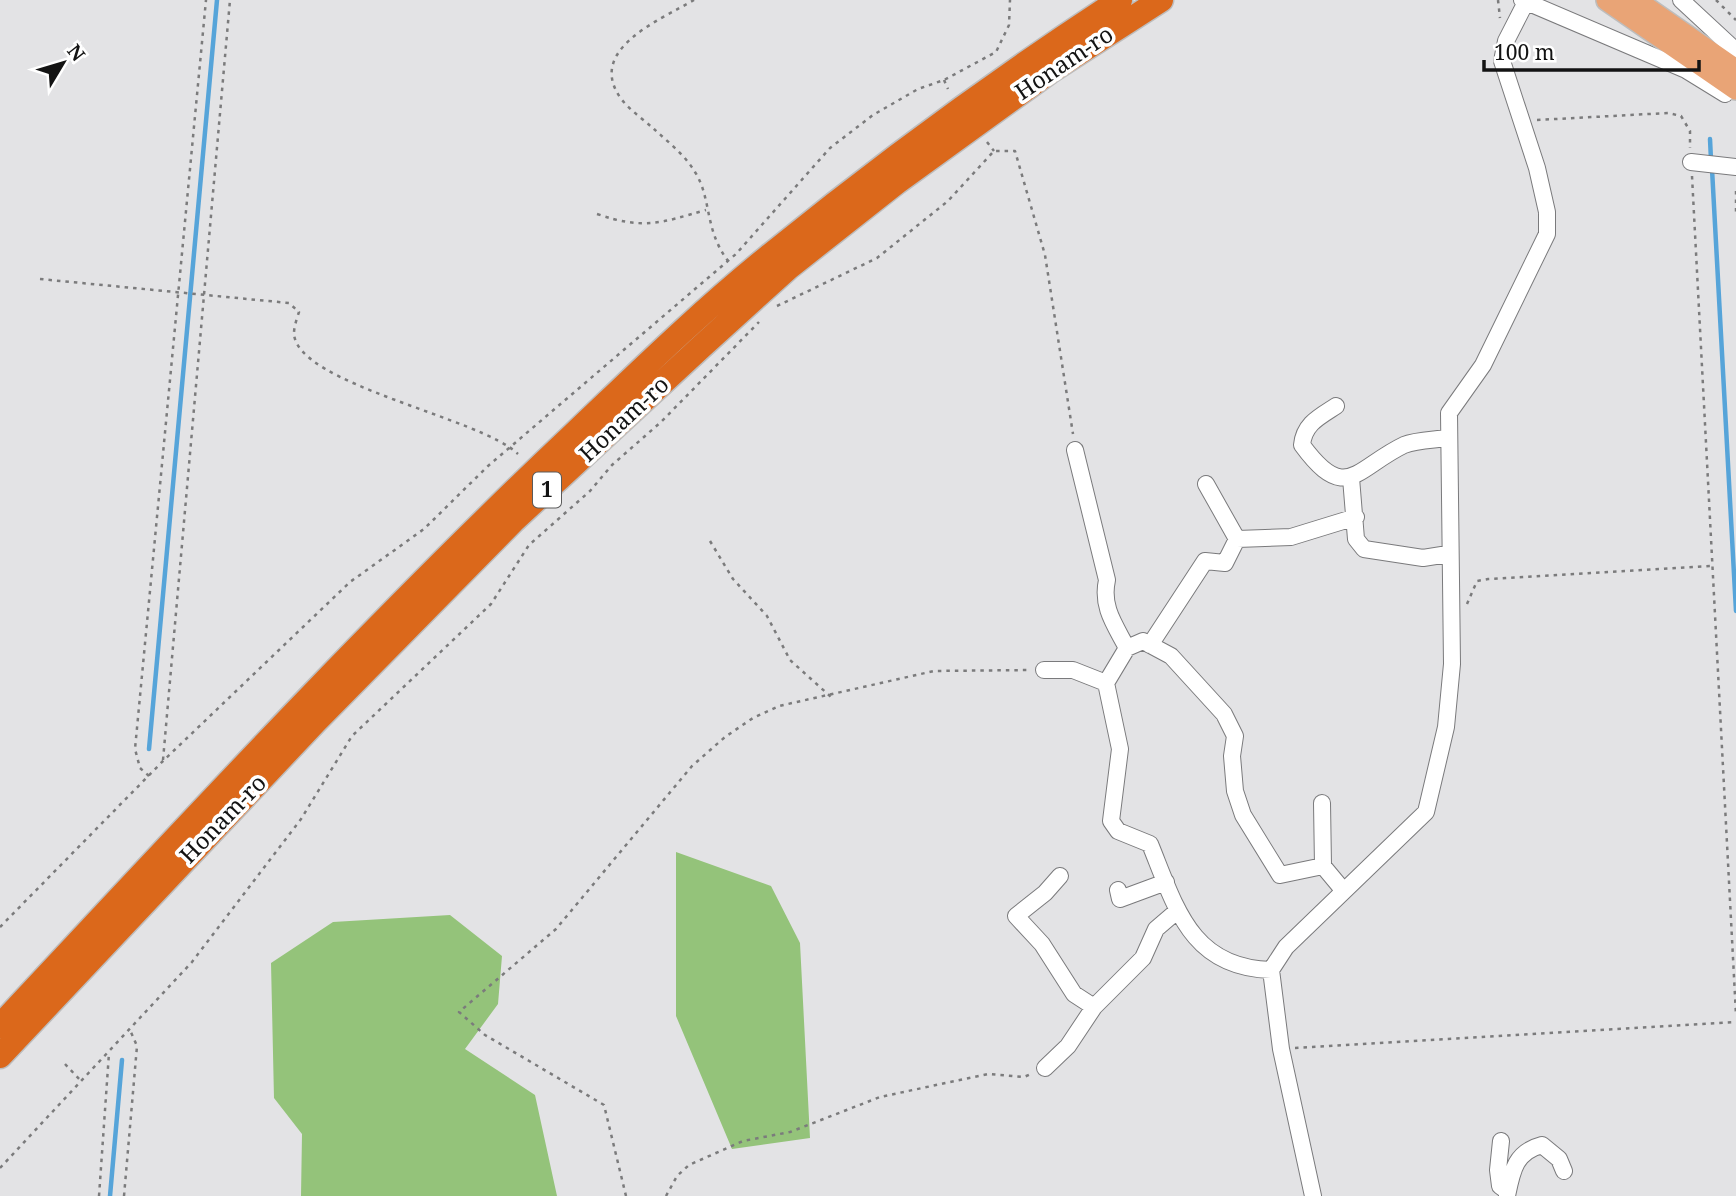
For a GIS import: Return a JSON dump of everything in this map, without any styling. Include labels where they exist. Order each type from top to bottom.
[{"type":"highway","name":"Honam-ro","points":[[0,1026],[296,712],[494,510],[670,344],[777,250],[1014,69],[1120,0]]},
{"type":"highway","name":"Honam-ro","points":[[0,1056],[305,732],[513,521],[701,347],[788,268],[897,182],[1049,72],[1161,0]]},
{"type":"main road","points":[[1606,0],[1735,71]]},
{"type":"main road","points":[[1635,0],[1735,71]]},
{"type":"street","points":[[1314,1196],[1281,1049],[1271,970],[1286,947],[1426,812],[1446,727],[1452,664],[1448,554],[1449,413],[1483,365],[1547,234],[1547,212],[1502,61],[1506,41],[1525,1],[1686,69],[1725,94],[1735,71],[1681,0]]},
{"type":"street","points":[[1695,162],[1731,166]]},
{"type":"street","points":[[1336,406],[1311,422],[1303,434],[1302,445],[1321,470],[1332,476],[1351,478],[1406,444],[1447,438]]},
{"type":"street","points":[[1075,450],[1107,580],[1104,593],[1107,612],[1127,648]]},
{"type":"street","points":[[1351,478],[1356,539],[1364,549],[1423,558],[1448,554]]},
{"type":"street","points":[[1206,484],[1237,539]]},
{"type":"street","points":[[1237,539],[1291,537],[1356,517]]},
{"type":"street","points":[[1150,645],[1205,561],[1225,563],[1237,539]]},
{"type":"street","points":[[1271,970],[1247,969],[1217,958],[1192,934],[1177,911],[1150,844],[1118,831],[1111,821],[1119,749],[1106,683],[1127,648],[1143,641],[1171,656],[1224,714],[1235,736],[1232,756],[1235,791],[1244,815],[1280,875],[1323,866]]},
{"type":"street","points":[[1044,670],[1073,670],[1106,683]]},
{"type":"street","points":[[1322,803],[1323,866],[1343,890]]},
{"type":"street","points":[[1060,876],[1045,893],[1016,916],[1042,944],[1074,994],[1094,1007]]},
{"type":"street","points":[[1118,890],[1120,900],[1166,882]]},
{"type":"street","points":[[1045,1068],[1068,1046],[1094,1007],[1143,958],[1156,929],[1177,911]]},
{"type":"street","points":[[1501,1141],[1498,1170],[1500,1186],[1507,1194]]},
{"type":"street","points":[[1507,1194],[1511,1168],[1527,1149],[1542,1145],[1559,1158],[1564,1171]]},
{"type":"path","points":[[150,776],[140,768],[135,749],[181,294],[206,0]]},
{"type":"path","points":[[163,761],[230,0]]},
{"type":"path","points":[[694,0],[636,34],[615,53],[611,62],[613,83],[622,100],[695,171],[703,188],[711,232],[728,261]]},
{"type":"path","points":[[0,927],[163,761],[350,582],[424,529],[510,447],[728,261],[830,148],[873,115],[918,89],[944,80],[996,52],[1009,25],[1010,0]]},
{"type":"path","points":[[1716,0],[1736,20]]},
{"type":"path","points":[[944,80],[948,89]]},
{"type":"path","points":[[1521,121],[1668,113],[1681,116],[1690,131],[1695,162],[1710,566],[1736,1015]]},
{"type":"path","points":[[987,142],[994,151]]},
{"type":"path","points":[[774,307],[877,258],[948,201],[994,151],[1015,151],[1045,255],[1075,450]]},
{"type":"path","points":[[1736,191],[1736,216]]},
{"type":"path","points":[[597,214],[626,224],[645,226],[706,210]]},
{"type":"path","points":[[40,279],[289,303],[299,312],[294,335],[321,369],[486,433],[518,454]]},
{"type":"path","points":[[0,1168],[191,962],[301,819],[352,736],[491,604],[529,545],[590,491],[612,465],[661,422],[765,316]]},
{"type":"path","points":[[710,541],[733,579],[767,616],[790,660],[831,697]]},
{"type":"path","points":[[1450,624],[1461,620],[1477,581],[1710,566]]},
{"type":"path","points":[[626,1196],[604,1105],[485,1035],[459,1012],[556,929],[692,766],[752,718],[779,706],[831,697],[934,671],[1044,670]]},
{"type":"path","points":[[1281,1049],[1736,1022]]},
{"type":"path","points":[[124,1196],[137,1046],[130,1029]]},
{"type":"path","points":[[99,1196],[109,1051]]},
{"type":"path","points":[[65,1064],[81,1082]]},
{"type":"path","points":[[666,1196],[677,1176],[689,1165],[703,1156],[743,1141],[790,1132],[880,1097],[988,1074],[1024,1077],[1045,1068]]},
{"type":"green space","points":[[676,852],[771,886],[800,943],[810,1138],[732,1149],[676,1016]]},
{"type":"green space","points":[[450,915],[502,956],[498,1004],[465,1049],[535,1095],[557,1196],[301,1196],[302,1134],[274,1098],[271,963],[333,922]]},
{"type":"waterway","points":[[149,749],[217,0]]},
{"type":"waterway","points":[[1710,139],[1711,160]]},
{"type":"waterway","points":[[1712,169],[1736,611]]},
{"type":"waterway","points":[[110,1196],[122,1060]]}]
